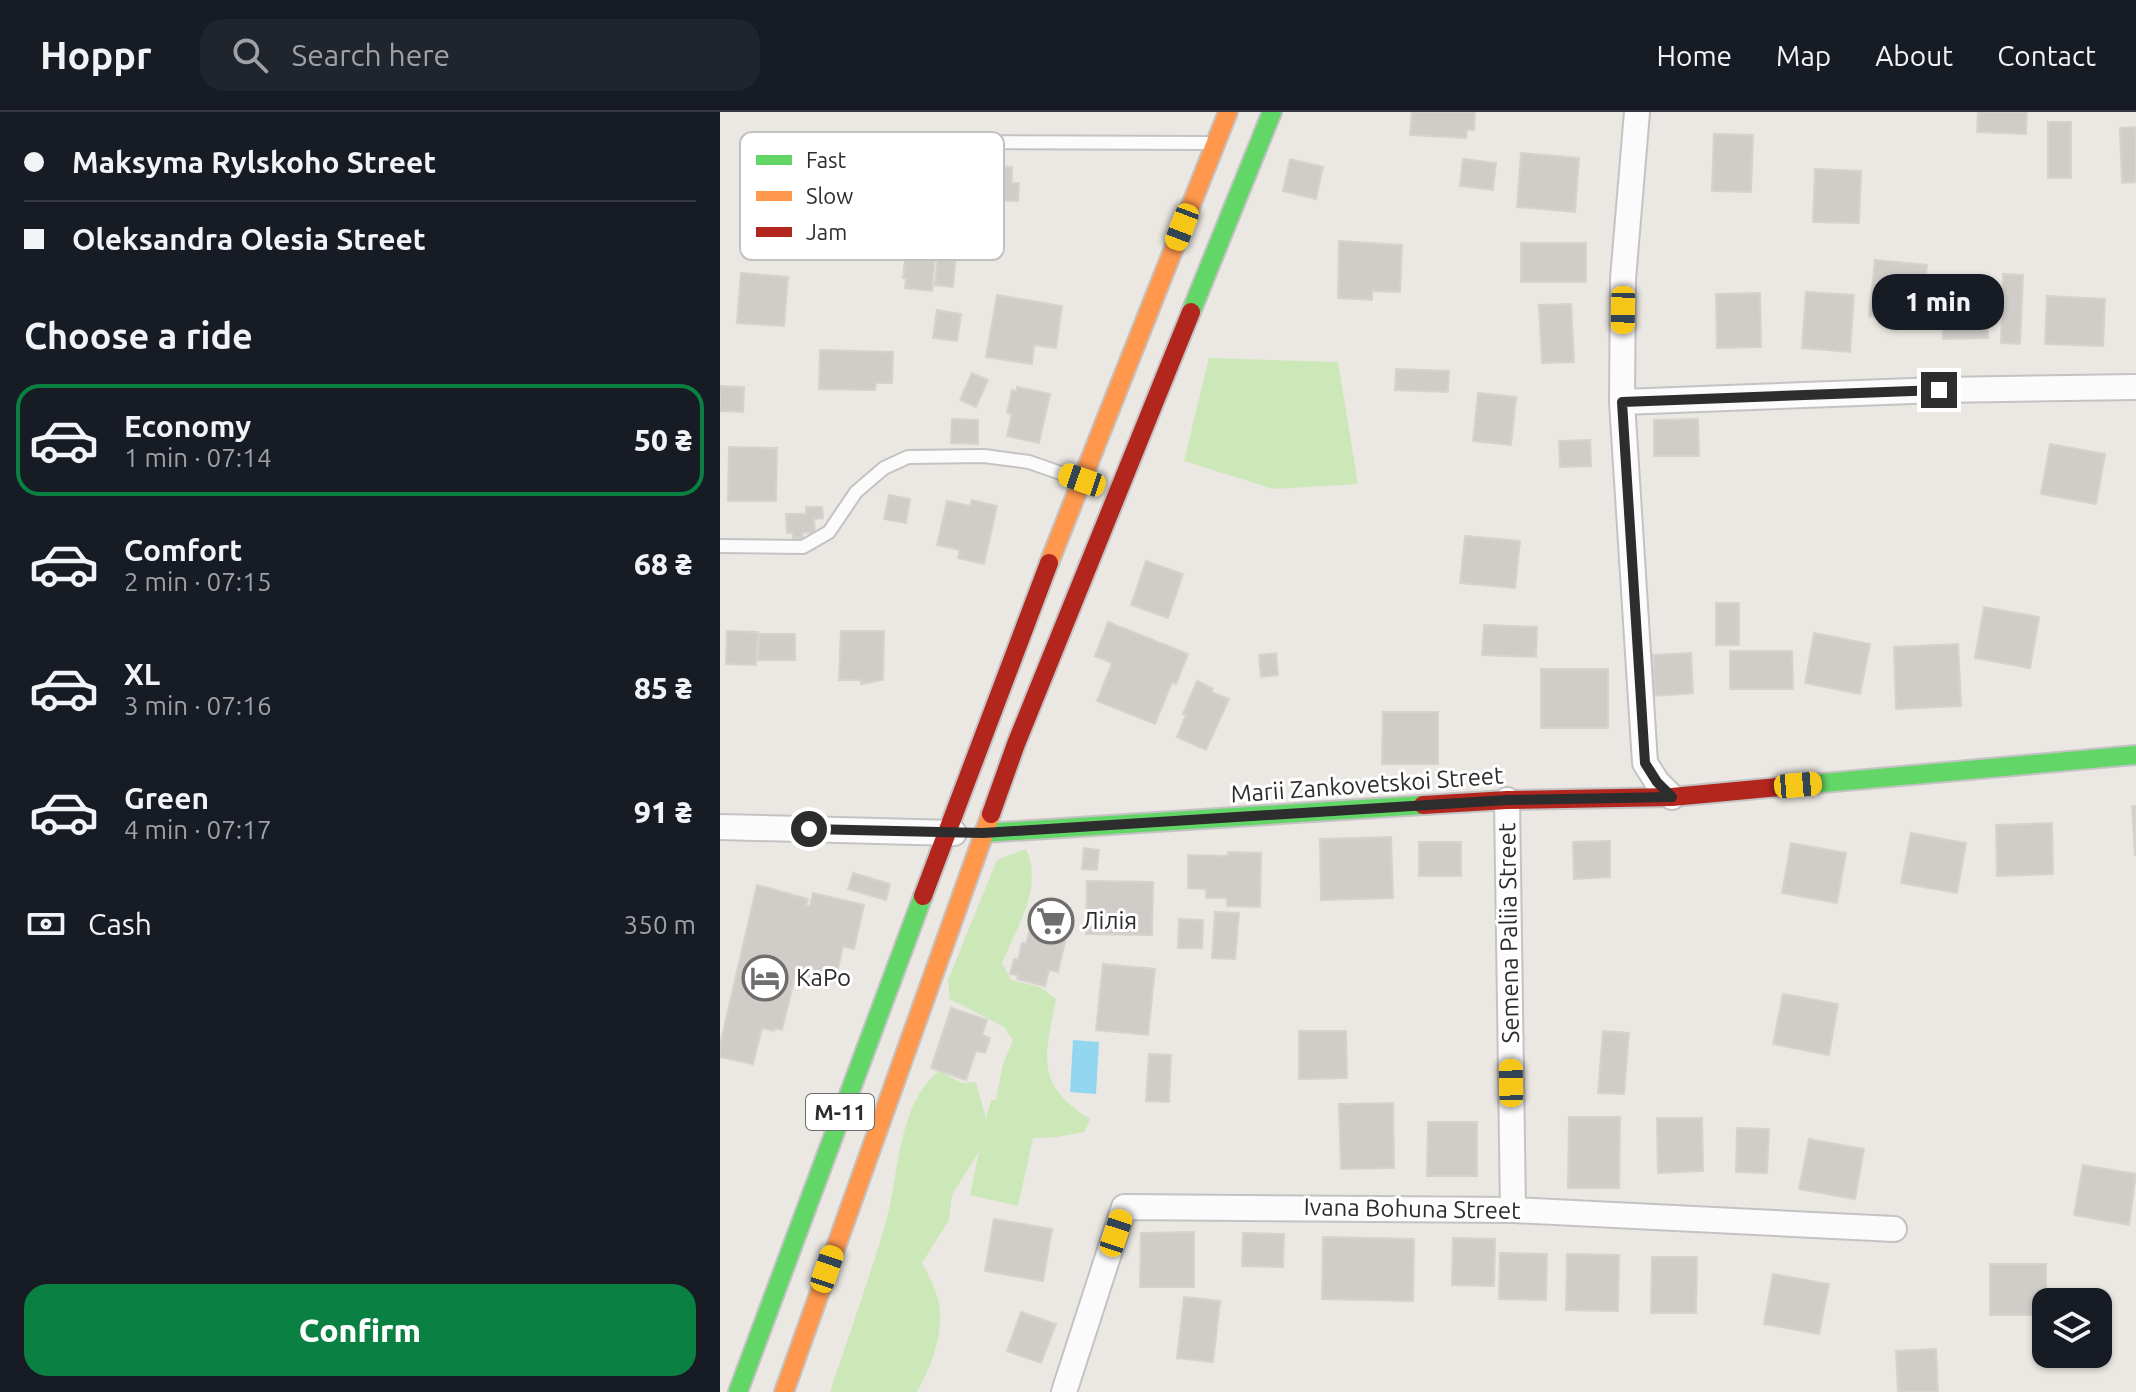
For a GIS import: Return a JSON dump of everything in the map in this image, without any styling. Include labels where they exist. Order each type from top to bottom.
[{"type":"main road","name":"М-11","points":[[738,1392],[945,833],[1228,112]]},
{"type":"main road","name":"М-11","points":[[784,1392],[1016,744],[1272,112]]},
{"type":"main road","name":"Marii Zankovetskoi Street","points":[[983,833],[1507,800],[1672,797],[2136,755]]},
{"type":"street","points":[[1637,112],[1623,279],[1622,402],[1645,763],[1657,782],[1672,797]]},
{"type":"street","points":[[1622,402],[1939,390],[2136,387]]},
{"type":"street","name":"Semena Paliia Street","points":[[1507,800],[1513,1210]]},
{"type":"street","points":[[720,827],[983,833]]},
{"type":"street","name":"Ivana Bohuna Street","points":[[1064,1392],[1124,1207],[1513,1210],[1894,1229]]},
{"type":"lane","points":[[1004,142],[1216,143]]},
{"type":"lane","points":[[720,546],[803,547],[829,532],[856,492],[884,468],[908,457],[984,456],[1029,462],[1082,480]]},
{"type":"green space","points":[[1209,358],[1338,362],[1358,484],[1274,489],[1184,461]]},
{"type":"green space","points":[[1026,849],[1031,863],[1030,892],[1002,963],[1011,980],[1040,987],[1056,999],[1047,1053],[1048,1067],[1060,1094],[1090,1119],[1084,1132],[1033,1138],[1018,1206],[970,1195],[979,1151],[952,1195],[949,1220],[922,1263],[936,1293],[940,1322],[934,1353],[917,1392],[830,1392],[884,1229],[906,1124],[914,1104],[939,1071],[962,1083],[976,1082],[986,1119],[991,1100],[996,1100],[1003,1064],[1013,1040],[1004,1027],[950,999],[948,980],[997,860]]},
{"type":"water","points":[[1073,1040],[1099,1042],[1096,1094],[1070,1092]]},
{"type":"building","points":[[1412,112],[1475,112],[1474,130],[1467,130],[1466,138],[1410,135]]},
{"type":"building","points":[[1978,112],[2027,112],[2026,134],[1977,132]]},
{"type":"building","points":[[2048,122],[2071,122],[2071,178],[2048,178]]},
{"type":"building","points":[[2136,127],[2136,182],[2122,183],[2120,128]]},
{"type":"building","points":[[1714,134],[1753,135],[1751,192],[1712,191]]},
{"type":"building","points":[[1521,153],[1579,158],[1575,212],[1517,207]]},
{"type":"building","points":[[1290,159],[1323,167],[1316,199],[1283,191]]},
{"type":"building","points":[[1463,159],[1496,163],[1493,190],[1460,186]]},
{"type":"building","points":[[1004,167],[1012,167],[1012,183],[1019,183],[1018,201],[1004,201]]},
{"type":"building","points":[[1815,169],[1861,171],[1859,223],[1813,222]]},
{"type":"building","points":[[1339,241],[1402,245],[1400,292],[1372,291],[1372,300],[1338,298]]},
{"type":"building","points":[[1521,243],[1586,243],[1586,282],[1521,282]]},
{"type":"building","points":[[905,260],[935,260],[932,291],[905,288],[906,278],[903,278]]},
{"type":"building","points":[[937,260],[956,260],[953,287],[935,285]]},
{"type":"building","points":[[1875,260],[1927,265],[1921,321],[1869,316]]},
{"type":"building","points":[[741,273],[788,277],[784,326],[737,323]]},
{"type":"building","points":[[2003,274],[2023,275],[2020,344],[2001,343]]},
{"type":"building","points":[[1806,292],[1854,295],[1850,352],[1802,348]]},
{"type":"building","points":[[1760,293],[1761,347],[1717,348],[1716,294]]},
{"type":"building","points":[[997,295],[1062,306],[1056,348],[1034,345],[1032,364],[986,357]]},
{"type":"building","points":[[2047,296],[2105,299],[2103,346],[2045,344]]},
{"type":"building","points":[[1988,299],[1988,338],[1943,339],[1942,301]]},
{"type":"building","points":[[1571,304],[1574,362],[1542,363],[1539,305]]},
{"type":"building","points":[[937,310],[961,314],[957,341],[933,338]]},
{"type":"building","points":[[820,350],[893,352],[892,383],[876,383],[875,390],[819,389]]},
{"type":"building","points":[[1396,369],[1449,371],[1448,392],[1395,390]]},
{"type":"building","points":[[972,373],[988,380],[976,407],[960,400]]},
{"type":"building","points":[[720,386],[744,387],[743,412],[720,411]]},
{"type":"building","points":[[1017,387],[1050,394],[1039,443],[1007,436],[1012,414],[1007,413],[1012,390],[1017,391]]},
{"type":"building","points":[[1478,393],[1516,397],[1511,445],[1473,441]]},
{"type":"building","points":[[952,419],[978,420],[978,444],[951,443]]},
{"type":"building","points":[[1698,419],[1699,456],[1654,456],[1654,420]]},
{"type":"building","points":[[1590,440],[1591,466],[1560,467],[1559,441]]},
{"type":"building","points":[[2050,444],[2105,454],[2096,504],[2041,494]]},
{"type":"building","points":[[729,447],[777,448],[776,501],[728,501]]},
{"type":"building","points":[[889,495],[910,499],[906,523],[884,519]]},
{"type":"building","points":[[972,500],[997,506],[984,564],[958,558],[960,550],[937,545],[947,501],[970,506]]},
{"type":"building","points":[[806,507],[822,507],[823,518],[814,519],[815,532],[802,533],[803,538],[793,539],[793,533],[787,533],[786,514],[806,514]]},
{"type":"building","points":[[1465,536],[1520,541],[1515,588],[1460,583]]},
{"type":"building","points":[[1146,561],[1183,574],[1168,618],[1131,605]]},
{"type":"building","points":[[1716,603],[1739,603],[1739,645],[1716,645]]},
{"type":"building","points":[[1984,607],[2039,617],[2030,668],[1975,658]]},
{"type":"building","points":[[1108,622],[1188,654],[1176,684],[1172,682],[1155,724],[1097,701],[1112,663],[1095,656]]},
{"type":"building","points":[[1484,625],[1537,627],[1536,657],[1482,655]]},
{"type":"building","points":[[727,631],[758,632],[756,665],[726,664]]},
{"type":"building","points":[[841,631],[884,631],[883,680],[861,684],[861,680],[839,680]]},
{"type":"building","points":[[1814,633],[1870,644],[1860,694],[1805,683]]},
{"type":"building","points":[[759,634],[795,634],[795,660],[758,660]]},
{"type":"building","points":[[1958,644],[1961,706],[1896,709],[1894,647]]},
{"type":"building","points":[[1730,651],[1792,651],[1793,689],[1730,689]]},
{"type":"building","points":[[1276,653],[1278,675],[1261,677],[1259,655]]},
{"type":"building","points":[[1691,653],[1693,693],[1655,696],[1653,655]]},
{"type":"building","points":[[1541,669],[1608,669],[1608,728],[1541,728]]},
{"type":"building","points":[[1197,681],[1213,689],[1211,692],[1229,699],[1206,750],[1177,737]]},
{"type":"building","points":[[1383,712],[1438,712],[1438,764],[1382,764]]},
{"type":"building","points":[[2132,806],[2136,806],[2136,855],[2135,855]]},
{"type":"building","points":[[2052,823],[2053,874],[1997,876],[1996,825]]},
{"type":"building","points":[[1911,833],[1966,843],[1957,893],[1901,883]]},
{"type":"building","points":[[1391,837],[1393,898],[1321,900],[1320,839]]},
{"type":"building","points":[[1610,841],[1610,877],[1574,879],[1573,842]]},
{"type":"building","points":[[1419,842],[1461,842],[1461,876],[1419,876]]},
{"type":"building","points":[[1791,843],[1846,853],[1837,903],[1782,893]]},
{"type":"building","points":[[1084,848],[1099,850],[1097,870],[1082,869]]},
{"type":"building","points":[[1228,852],[1261,853],[1260,907],[1227,906],[1227,898],[1206,898],[1206,889],[1188,888],[1188,855],[1228,856]]},
{"type":"building","points":[[853,873],[890,884],[886,900],[848,889]]},
{"type":"building","points":[[1087,881],[1153,882],[1152,935],[1086,934]]},
{"type":"building","name":"КаРо","points":[[757,885],[808,899],[806,905],[810,906],[813,893],[864,905],[854,949],[843,946],[835,982],[796,973],[782,1030],[762,1028],[753,1064],[720,1057],[720,1045]]},
{"type":"building","points":[[1034,911],[1070,920],[1058,972],[1049,970],[1045,986],[1017,979],[1018,975],[1010,974],[1014,959],[1018,960],[1022,943],[1026,944]]},
{"type":"building","points":[[1215,912],[1239,913],[1235,959],[1212,958]]},
{"type":"building","points":[[1179,919],[1203,920],[1202,948],[1178,948]]},
{"type":"building","points":[[1103,964],[1155,969],[1148,1035],[1096,1030]]},
{"type":"building","points":[[1783,994],[1838,1004],[1829,1055],[1773,1044]]},
{"type":"building","points":[[951,1008],[987,1020],[982,1035],[990,1038],[985,1053],[976,1051],[966,1080],[931,1068]]},
{"type":"building","points":[[1299,1031],[1346,1031],[1347,1078],[1299,1079]]},
{"type":"building","points":[[1603,1031],[1629,1033],[1624,1094],[1598,1093]]},
{"type":"building","points":[[1149,1054],[1171,1055],[1169,1102],[1146,1101]]},
{"type":"building","points":[[1393,1103],[1394,1168],[1341,1169],[1339,1104]]},
{"type":"building","points":[[1569,1117],[1620,1117],[1619,1188],[1568,1188]]},
{"type":"building","points":[[1657,1118],[1702,1118],[1703,1171],[1658,1173]]},
{"type":"building","points":[[1428,1122],[1477,1122],[1477,1176],[1427,1176]]},
{"type":"building","points":[[1737,1128],[1769,1129],[1767,1173],[1736,1172]]},
{"type":"building","points":[[1809,1139],[1864,1149],[1855,1199],[1799,1189]]},
{"type":"building","points":[[2083,1165],[2136,1174],[2129,1225],[2074,1215]]},
{"type":"building","points":[[994,1219],[1052,1229],[1043,1281],[985,1271]]},
{"type":"building","points":[[1194,1232],[1194,1287],[1140,1287],[1141,1233]]},
{"type":"building","points":[[1243,1233],[1284,1234],[1283,1267],[1242,1266]]},
{"type":"building","points":[[1323,1237],[1414,1239],[1413,1301],[1322,1299]]},
{"type":"building","points":[[1453,1238],[1495,1239],[1494,1286],[1452,1285]]},
{"type":"building","points":[[1500,1253],[1547,1254],[1546,1300],[1499,1299]]},
{"type":"building","points":[[1567,1254],[1619,1255],[1618,1311],[1566,1310]]},
{"type":"building","points":[[1652,1257],[1697,1257],[1696,1313],[1651,1313]]},
{"type":"building","points":[[1990,1264],[2046,1264],[2046,1288],[2032,1288],[2032,1315],[1990,1315]]},
{"type":"building","points":[[1773,1274],[1829,1284],[1819,1334],[1764,1324]]},
{"type":"building","points":[[1184,1297],[1220,1301],[1213,1362],[1177,1358]]},
{"type":"building","points":[[1021,1312],[1056,1324],[1041,1363],[1007,1351]]},
{"type":"building","points":[[1936,1349],[1938,1392],[1898,1392],[1896,1351]]},
{"type":"traffic: fast","points":[[1191,312],[1272,112]]},
{"type":"traffic: fast","points":[[1800,785],[2136,755]]},
{"type":"traffic: fast","points":[[983,833],[1423,805]]},
{"type":"traffic: fast","points":[[738,1392],[923,896]]},
{"type":"traffic: slow","points":[[1049,563],[1228,112]]},
{"type":"traffic: slow","points":[[784,1392],[991,814]]},
{"type":"traffic: jam","points":[[991,814],[1016,744],[1191,312]]},
{"type":"traffic: jam","points":[[923,896],[1049,563]]},
{"type":"traffic: jam","points":[[1423,805],[1672,797],[1800,785]]},
{"type":"place","name":"Лілія","points":[[1051,921]]},
{"type":"place","name":"КаРо","points":[[765,978]]},
{"type":"route","points":[[809,829],[983,833],[1507,800],[1672,797],[1657,782],[1645,763],[1622,402],[1939,390]]}]
